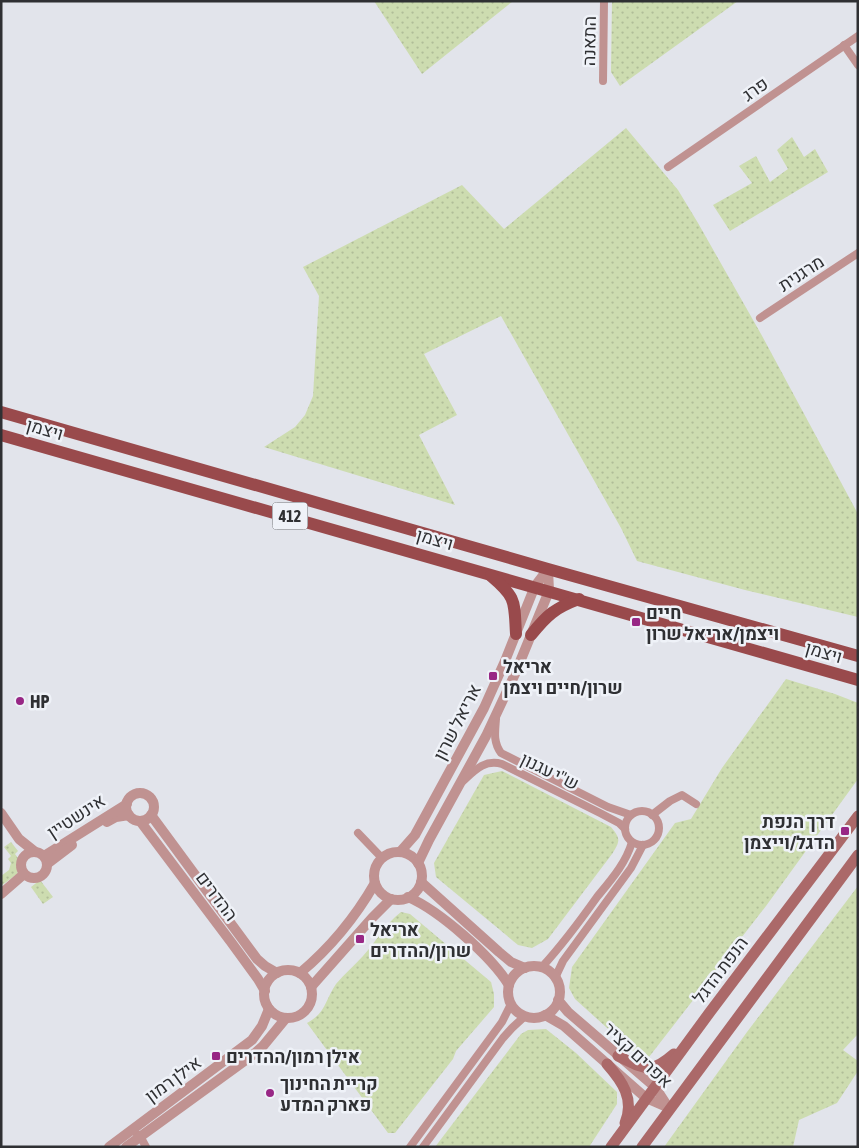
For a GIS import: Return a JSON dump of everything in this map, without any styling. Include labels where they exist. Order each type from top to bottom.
[{"type":"main road","name":"ויצמן","points":[[1,412],[858,656]]},
{"type":"main road","name":"ויצמן","points":[[1,435],[487,572],[858,680]]},
{"type":"main road","points":[[487,572],[511,595],[515,609],[516,634]]},
{"type":"main road","points":[[531,635],[540,623],[556,609],[578,599]]},
{"type":"main road","name":"הנפת הדגל","points":[[614,1143],[688,1041],[858,816]]},
{"type":"main road","points":[[642,1147],[858,855]]},
{"type":"main road","points":[[618,1056],[642,1067],[654,1068],[664,1062],[688,1041]]},
{"type":"main road","points":[[607,1064],[621,1082],[629,1098],[628,1117],[614,1143]]},
{"type":"street","name":"התאנה","points":[[603,80],[604,1]]},
{"type":"street","name":"פרג","points":[[668,168],[858,36]]},
{"type":"street","points":[[844,45],[858,65]]},
{"type":"street","name":"מרגנית","points":[[760,318],[858,253]]},
{"type":"street","name":"אריאל שרון","points":[[400,852],[415,835],[484,708],[516,634],[534,586],[548,569]]},
{"type":"street","name":"אריאל שרון","points":[[418,863],[497,715],[549,591],[548,569]]},
{"type":"street","name":"ש\"י עגנון","points":[[497,715],[495,739],[496,746],[501,752],[608,807],[631,816]]},
{"type":"street","name":"ש\"י עגנון","points":[[462,782],[480,766],[496,762],[619,823],[625,830]]},
{"type":"street","points":[[136,794],[147,795],[154,806],[151,815],[146,820],[140,821],[133,819],[129,815],[126,810],[127,804],[129,799],[136,794]]},
{"type":"street","points":[[652,815],[670,801],[682,795],[696,804]]},
{"type":"street","name":"אינשטיין","points":[[42,857],[127,804]]},
{"type":"street","points":[[640,812],[652,815],[657,822],[658,832],[653,841],[643,845],[632,842],[625,830],[628,820],[631,816],[640,812]]},
{"type":"street","points":[[1,813],[19,839],[42,857]]},
{"type":"street","name":"אינשטיין","points":[[24,856],[30,852],[42,857],[116,817],[129,815]]},
{"type":"street","name":"ההדרים","points":[[151,815],[257,959],[277,973]]},
{"type":"street","name":"ההדרים","points":[[140,821],[231,942],[265,991]]},
{"type":"street","points":[[358,833],[382,858]]},
{"type":"street","points":[[1,894],[24,874],[20,866],[24,856],[19,839]]},
{"type":"street","points":[[542,967],[559,949],[620,867],[630,850],[632,842]]},
{"type":"street","points":[[555,978],[564,961],[631,868],[643,845]]},
{"type":"street","points":[[394,852],[400,852],[407,854],[418,863],[422,876],[421,882],[418,888],[408,897],[391,899],[381,893],[375,882],[375,869],[382,858],[394,852]]},
{"type":"street","name":"אינשטיין","points":[[24,874],[32,878],[41,876],[46,870],[42,857]]},
{"type":"street","points":[[300,973],[330,944],[357,911],[375,882]]},
{"type":"street","points":[[421,882],[511,962],[525,968]]},
{"type":"street","points":[[408,897],[432,910],[485,955],[501,972],[509,985]]},
{"type":"street","points":[[311,987],[391,899]]},
{"type":"street","points":[[542,967],[552,973],[555,978],[559,989],[558,1000],[545,1015],[532,1018],[517,1011],[511,1004],[508,991],[509,985],[515,974],[525,968],[542,967]]},
{"type":"street","points":[[292,971],[300,973],[311,987],[312,994],[308,1008],[297,1016],[286,1018],[269,1009],[265,997],[267,984],[277,973],[292,971]]},
{"type":"street","name":"אפרים קציר","points":[[558,1000],[568,1012],[655,1087],[669,1108]]},
{"type":"street","points":[[410,1147],[502,1022],[511,1004]]},
{"type":"street","name":"אילן רמון","points":[[133,1140],[252,1040],[262,1026],[269,1009]]},
{"type":"street","name":"אפרים קציר","points":[[545,1015],[564,1026],[646,1098],[669,1108]]},
{"type":"street","points":[[423,1147],[503,1038],[525,1016]]},
{"type":"street","name":"אילן רמון","points":[[109,1147],[133,1140],[254,1054],[286,1018]]},
{"type":"street","points":[[133,1140],[146,1147]]},
{"type":"green space","points":[[374,1],[513,1],[422,74]]},
{"type":"green space","points":[[612,1],[738,1],[620,86],[611,72]]},
{"type":"green space","points":[[626,128],[678,190],[698,223],[761,334],[858,514],[858,617],[745,590],[637,561],[621,528],[501,316],[424,354],[457,415],[419,435],[455,505],[264,447],[295,427],[305,415],[313,396],[319,296],[303,267],[462,185],[504,229]]},
{"type":"green space","points":[[792,137],[804,157],[815,149],[828,172],[730,231],[713,205],[752,183],[739,166],[756,156],[770,182],[788,169],[777,150]]},
{"type":"green space","points":[[786,679],[858,703],[858,779],[766,906],[649,1057],[637,1055],[575,999],[569,988],[572,967],[675,823],[691,819],[722,768]]},
{"type":"green space","points":[[502,771],[611,827],[618,837],[618,843],[612,854],[548,939],[532,948],[518,945],[436,877],[434,863],[484,775]]},
{"type":"green space","points":[[11,842],[18,851],[15,854],[21,862],[17,874],[1,886],[1,876],[9,870],[11,863],[8,859],[11,856],[4,847]]},
{"type":"green space","points":[[40,880],[53,897],[43,904],[31,887]]},
{"type":"green space","points":[[858,886],[858,1034],[843,1050],[858,1061],[858,1071],[837,1103],[799,1120],[793,1147],[664,1147],[747,1032]]},
{"type":"green space","points":[[401,912],[410,914],[491,982],[494,994],[494,1007],[456,1051],[453,1059],[395,1133],[388,1133],[307,1023],[318,1015],[336,984]]},
{"type":"green space","points":[[546,1029],[576,1053],[617,1092],[617,1104],[589,1147],[435,1147],[521,1034],[528,1030]]},
{"type":"place","name":"חיים ויצמן/אריאל שרון","points":[[636,622]]},
{"type":"place","name":"אריאל שרון/חיים ויצמן","points":[[493,676]]},
{"type":"place","name":"HP","points":[[20,701]]},
{"type":"place","name":"דרך הנפת הדגל/וייצמן","points":[[845,831]]},
{"type":"place","name":"אריאל שרון/ההדרים","points":[[360,939]]},
{"type":"place","name":"אילן רמון/ההדרים","points":[[216,1056]]},
{"type":"place","name":"קריית החינוך פארק המדע","points":[[270,1093]]}]
